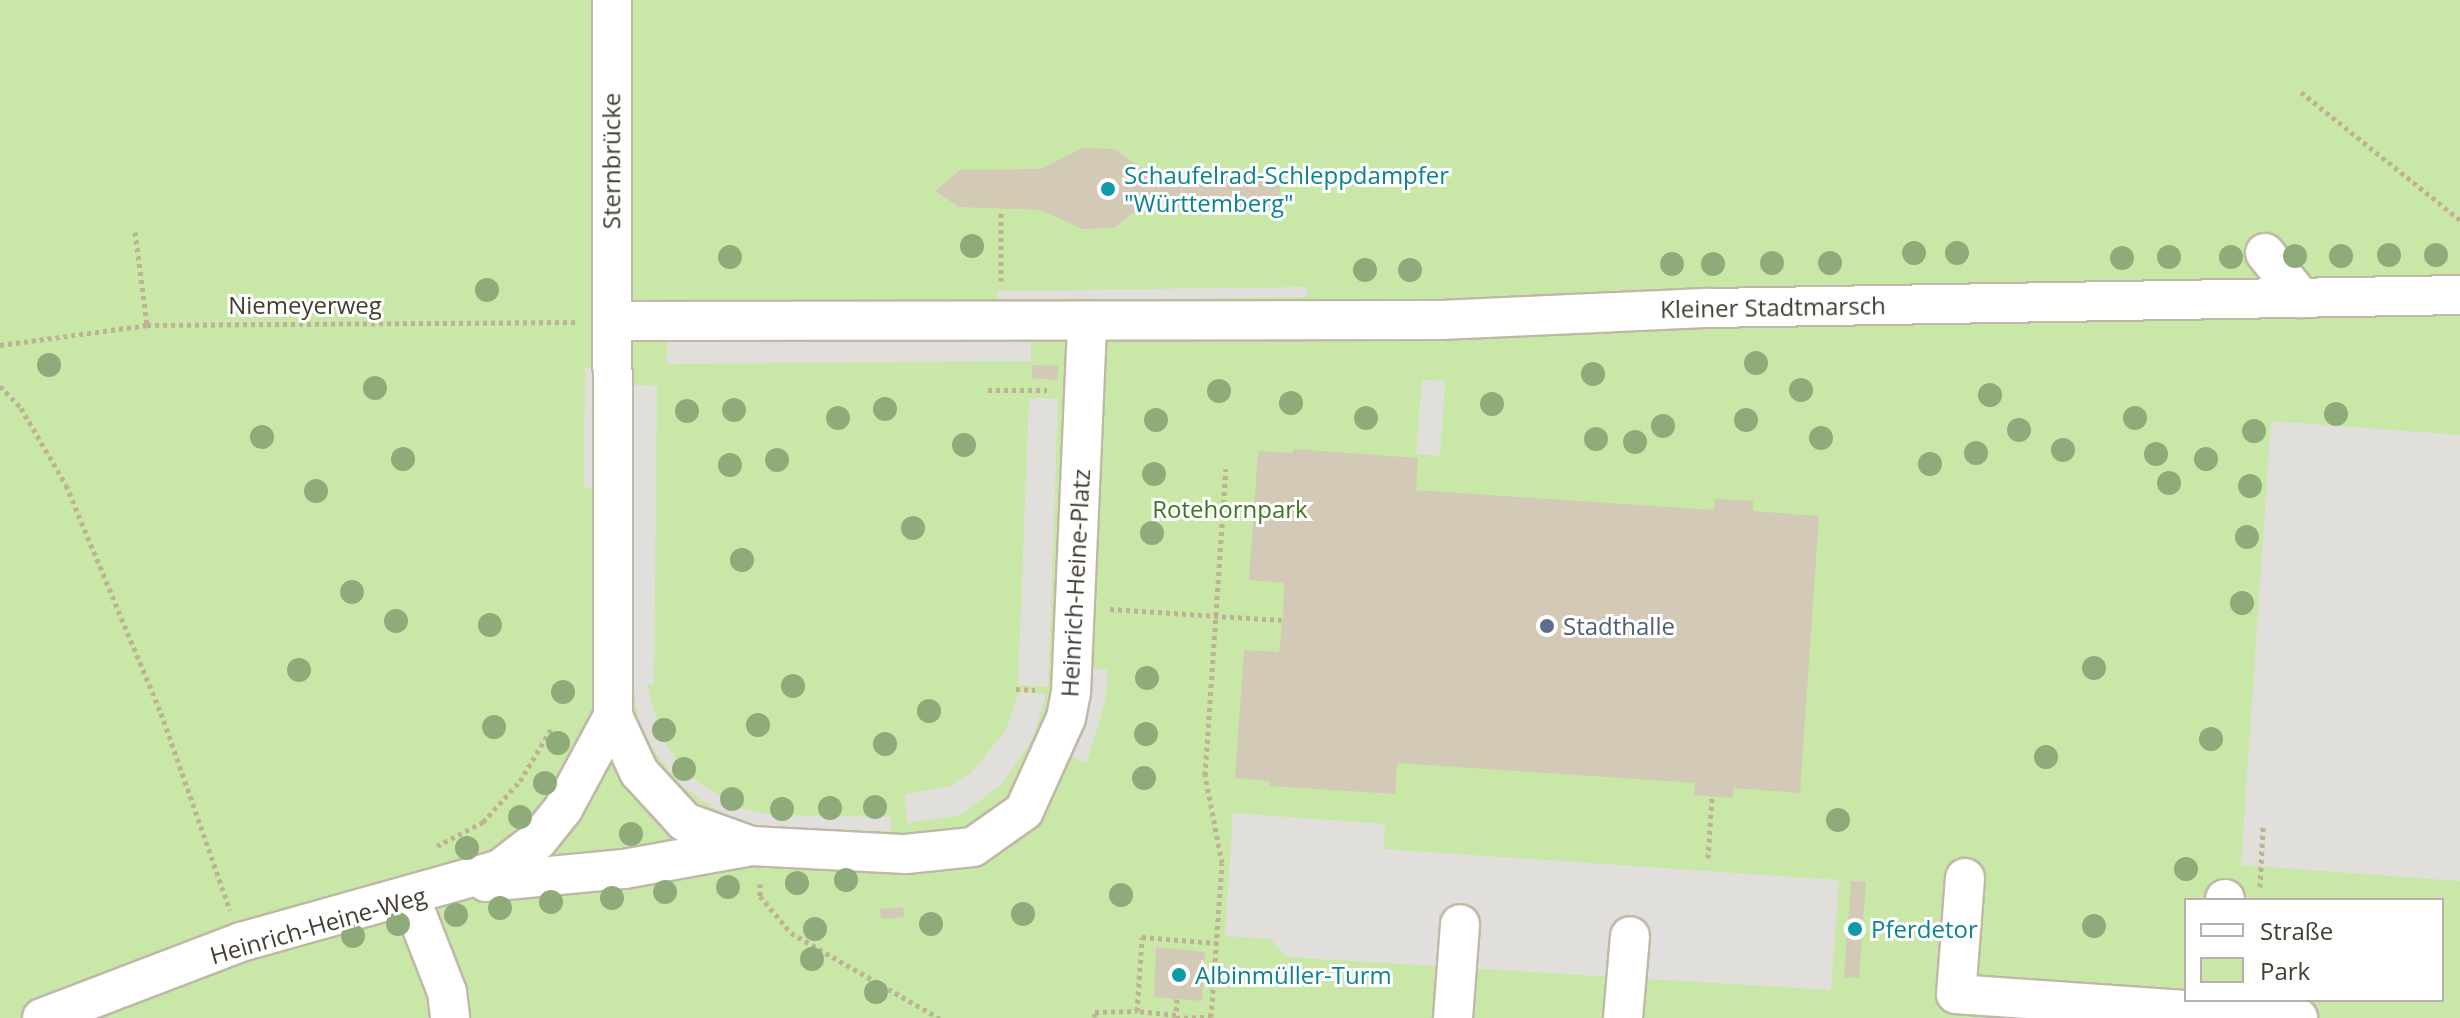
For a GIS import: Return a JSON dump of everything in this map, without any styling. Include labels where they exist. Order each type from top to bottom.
[{"type":"street","name":"Sternbrücke","points":[[612,0],[612,321]]},
{"type":"street","points":[[2265,253],[2301,298]]},
{"type":"street","name":"Kleiner Stadtmarsch","points":[[1087,323],[1441,320],[1710,308],[2460,295]]},
{"type":"street","points":[[612,321],[1087,323]]},
{"type":"street","name":"Heinrich-Heine-Platz","points":[[612,321],[613,716],[626,753],[653,793],[685,822],[751,846],[906,854],[959,851],[1000,832],[1024,811],[1066,718],[1077,606],[1087,323]]},
{"type":"street","name":"Heinrich-Heine-Weg","points":[[42,1018],[241,942],[459,884],[500,869],[538,840],[576,790],[613,716]]},
{"type":"street","name":"Heinrich-Heine-Weg","points":[[459,884],[624,869],[751,846]]},
{"type":"street","points":[[1965,878],[1956,994],[2217,1006],[2298,1018]]},
{"type":"street","points":[[410,897],[447,992],[450,1018]]},
{"type":"street","points":[[1453,1018],[1460,924]]},
{"type":"street","points":[[1623,1018],[1630,936]]},
{"type":"path","points":[[2301,92],[2460,220]]},
{"type":"path","points":[[1001,211],[1001,281]]},
{"type":"path","points":[[135,232],[147,325]]},
{"type":"path","name":"Niemeyerweg","points":[[0,345],[147,325],[612,321]]},
{"type":"path","name":"Heinrich-Heine-Weg","points":[[0,386],[21,408],[66,485],[161,713],[230,911],[245,906]]},
{"type":"path","points":[[988,390],[1085,389]]},
{"type":"path","points":[[1095,1017],[1095,1012],[1137,1011],[1211,1017],[1222,863],[1205,775],[1226,469]]},
{"type":"path","points":[[1077,606],[1282,620]]},
{"type":"path","name":"Heinrich-Heine-Weg","points":[[426,851],[483,822],[520,781],[553,726]]},
{"type":"path","points":[[1708,858],[1712,797]]},
{"type":"path","points":[[2259,898],[2263,827]]},
{"type":"path","points":[[760,896],[791,933],[939,1018]]},
{"type":"path","points":[[1137,1011],[1142,937],[1217,943]]},
{"type":"path","points":[[1176,1016],[1177,999]]},
{"type":"green space","name":"Rotehornpark","points":[[0,0],[2460,0],[2460,1018],[0,1018]]},
{"type":"shaded area","points":[[1307,287],[1307,297],[998,301],[997,291]]},
{"type":"shaded area","points":[[1031,331],[1031,361],[667,364],[667,335]]},
{"type":"shaded area","points":[[585,368],[598,368],[598,488],[584,488]]},
{"type":"shaded area","points":[[1422,380],[1445,381],[1440,456],[1416,454]]},
{"type":"shaded area","points":[[629,385],[657,386],[654,684],[647,685],[662,738],[687,775],[740,808],[774,815],[891,817],[891,831],[773,828],[728,818],[681,785],[652,748],[638,718],[633,685],[625,684]]},
{"type":"shaded area","points":[[1029,398],[1058,399],[1048,687],[1018,685]]},
{"type":"shaded area","points":[[2271,421],[2460,435],[2460,881],[2241,865]]},
{"type":"shaded area","points":[[1093,668],[1108,670],[1105,701],[1087,763],[1071,756],[1090,699]]},
{"type":"shaded area","points":[[1019,692],[1046,694],[1032,740],[1001,785],[960,815],[907,823],[905,794],[950,786],[971,773],[1006,730]]},
{"type":"shaded area","points":[[1233,813],[1385,824],[1384,849],[1839,880],[1831,990],[1286,957],[1271,939],[1225,936]]},
{"type":"building","name":"Schaufelrad-Schleppdampfer \"Württemberg\"","points":[[1082,148],[1114,149],[1142,168],[1270,177],[1280,188],[1279,198],[1268,208],[1141,207],[1114,228],[1082,229],[1041,210],[959,207],[935,191],[960,170],[1041,169]]},
{"type":"building","points":[[1032,365],[1058,366],[1058,380],[1032,378]]},
{"type":"building","name":"Stadthalle","points":[[1294,449],[1418,458],[1416,490],[1714,510],[1715,499],[1753,501],[1753,511],[1819,516],[1800,793],[1733,788],[1733,798],[1694,795],[1695,783],[1397,763],[1395,794],[1270,786],[1269,781],[1235,778],[1244,650],[1279,652],[1283,617],[1284,583],[1249,580],[1258,451],[1292,453]]},
{"type":"building","name":"Pferdetor","points":[[1851,881],[1866,882],[1859,978],[1844,977]]},
{"type":"building","points":[[903,907],[904,917],[881,919],[880,909]]},
{"type":"building","name":"Albinmüller-Turm","points":[[1156,947],[1205,952],[1202,1001],[1154,997]]},
{"type":"place","name":"Schaufelrad-Schleppdampfer \"Württemberg\"","points":[[1108,189]]},
{"type":"place","name":"Stadthalle","points":[[1547,626]]},
{"type":"place","name":"Pferdetor","points":[[1855,929]]},
{"type":"place","name":"Albinmüller-Turm","points":[[1179,975]]}]
